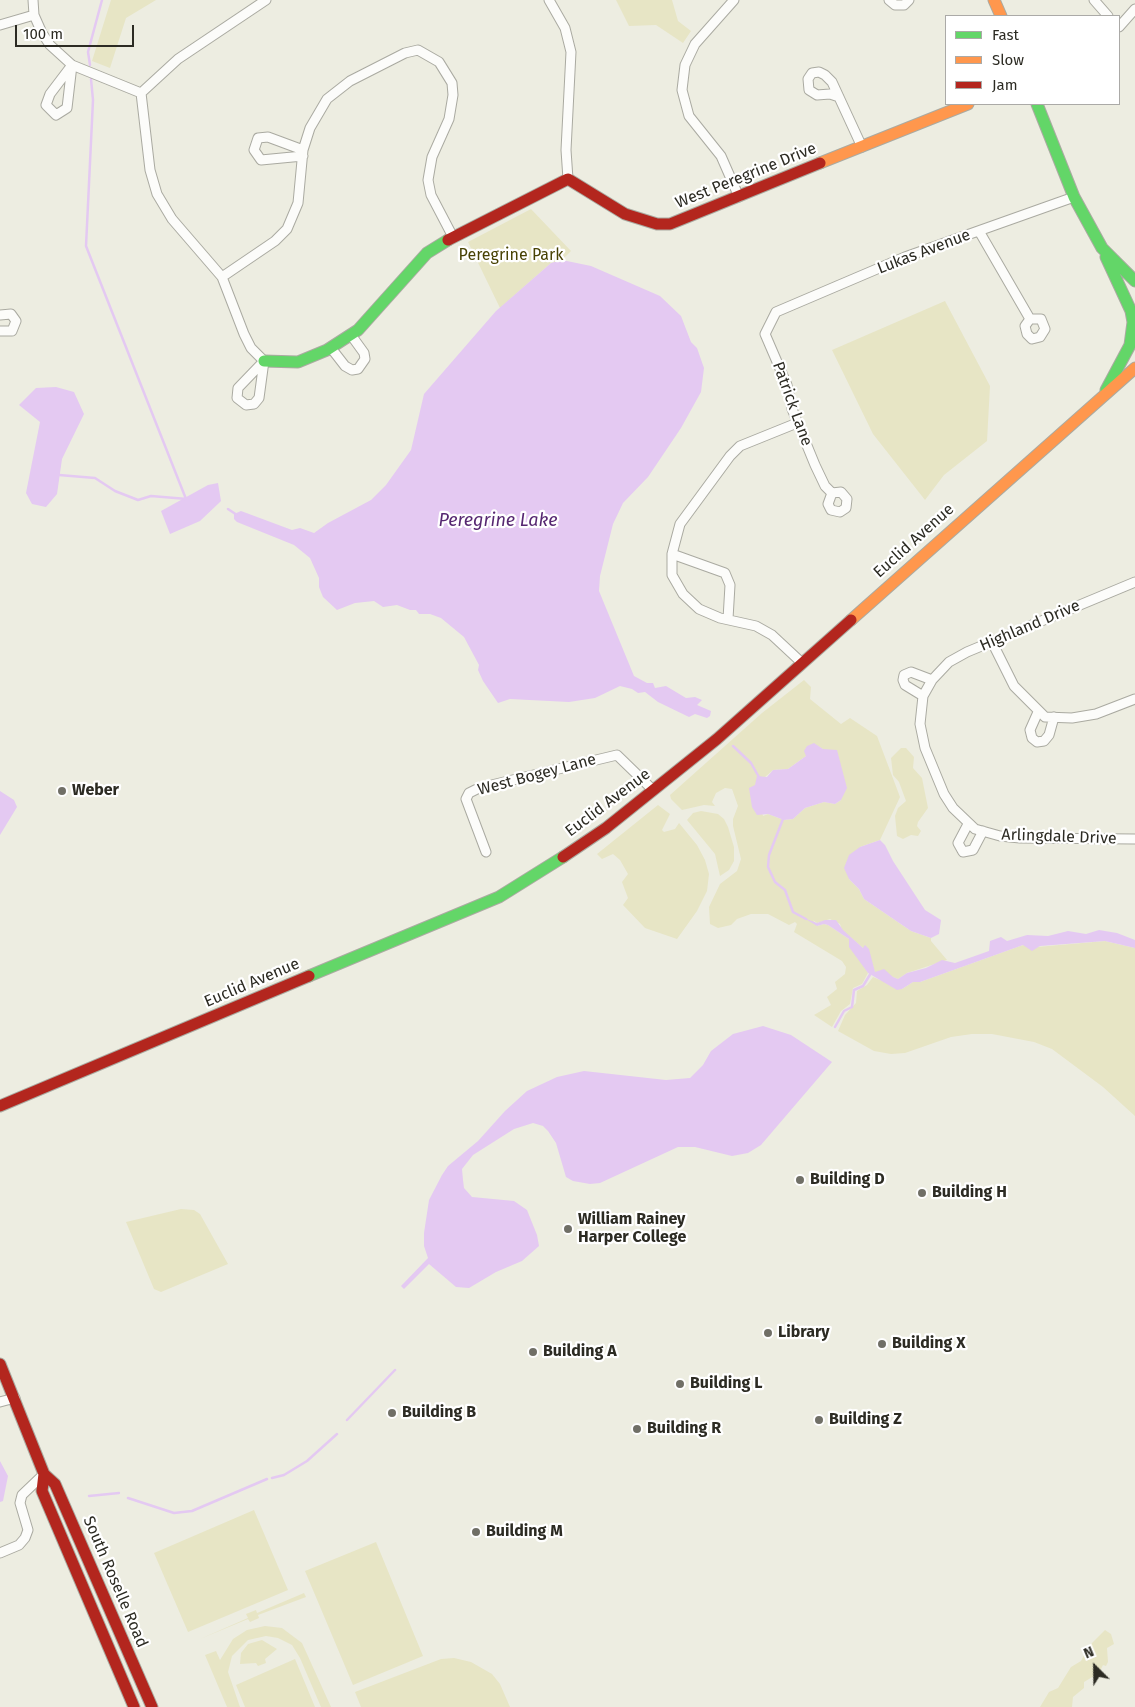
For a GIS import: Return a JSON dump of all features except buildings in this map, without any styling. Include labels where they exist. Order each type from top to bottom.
[{"type":"main road","points":[[994,0],[1000,15]]},
{"type":"main road","name":"West Peregrine Drive","points":[[568,179],[625,214],[657,224],[685,220],[966,105]]},
{"type":"main road","points":[[1037,105],[1074,198],[1102,248],[1131,311],[1133,322],[1130,345],[1104,396]]},
{"type":"main road","points":[[264,361],[298,362],[332,348],[358,330],[427,253],[453,237],[568,179]]},
{"type":"main road","points":[[1102,248],[1135,281]]},
{"type":"main road","name":"Euclid Avenue","points":[[0,1106],[499,897],[606,828],[717,739],[801,662],[1135,368]]},
{"type":"main road","name":"South Roselle Road","points":[[0,1364],[44,1474],[55,1484],[152,1707]]},
{"type":"main road","name":"South Roselle Road","points":[[44,1474],[42,1491],[134,1707]]},
{"type":"street","points":[[33,0],[34,15],[50,45],[72,65],[141,93]]},
{"type":"street","points":[[141,93],[178,59],[266,0]]},
{"type":"street","points":[[549,0],[565,28],[571,52],[566,150],[568,179]]},
{"type":"street","points":[[734,0],[695,44],[685,65],[682,90],[689,116],[721,156],[739,197]]},
{"type":"street","points":[[889,0],[895,5],[904,5],[909,0]]},
{"type":"street","points":[[1094,0],[1107,15]]},
{"type":"street","points":[[1120,26],[1135,9]]},
{"type":"street","points":[[0,25],[34,15]]},
{"type":"street","points":[[222,277],[275,241],[287,228],[298,203],[303,153],[310,128],[327,99],[350,81],[405,53],[418,50],[429,54],[440,62],[452,83],[453,95],[449,119],[432,158],[428,180],[431,195],[453,237]]},
{"type":"street","points":[[72,65],[67,108],[56,115],[46,105],[72,65]]},
{"type":"street","points":[[141,93],[150,170],[157,194],[172,219],[222,277],[244,334],[251,348],[264,361]]},
{"type":"street","points":[[839,97],[862,147]]},
{"type":"street","points":[[268,137],[303,153],[260,160],[254,150],[258,138],[268,137]]},
{"type":"street","name":"Lukas Avenue","points":[[776,312],[905,258],[1074,198]]},
{"type":"street","points":[[980,231],[1030,319]]},
{"type":"street","name":"Patrick Lane","points":[[776,312],[766,334],[787,385],[797,423],[818,472],[825,486],[832,493]]},
{"type":"street","points":[[0,315],[12,314],[16,325],[8,333],[0,331]]},
{"type":"street","points":[[332,348],[345,366],[352,370],[358,369],[365,359],[364,353],[351,335]]},
{"type":"street","points":[[264,361],[259,398],[254,404],[246,405],[238,398],[238,388],[264,361]]},
{"type":"street","points":[[797,423],[740,446],[730,456],[680,524],[672,554],[672,575],[683,594],[699,609],[756,626],[772,635],[801,662]]},
{"type":"street","points":[[672,554],[725,573],[730,585],[728,619]]},
{"type":"street","name":"Highland Drive","points":[[922,696],[932,680],[949,662],[1135,582]]},
{"type":"street","points":[[992,642],[1014,686],[1045,717],[1072,718],[1096,714],[1135,699]]},
{"type":"street","points":[[922,696],[904,685],[904,675],[912,672],[932,680]]},
{"type":"street","name":"Arlingdale Drive","points":[[922,696],[920,724],[925,748],[944,794],[953,808],[968,824],[983,832],[1020,838],[1135,839]]},
{"type":"street","points":[[1038,712],[1030,730],[1032,738],[1037,742],[1044,741],[1049,735],[1054,717]]},
{"type":"street","name":"West Bogey Lane","points":[[486,852],[466,799],[469,793],[479,788],[617,755],[653,790]]},
{"type":"street","name":"Arlingdale Drive","points":[[968,824],[958,843],[964,852],[973,850],[983,832]]},
{"type":"street","points":[[0,1402],[15,1398]]},
{"type":"street","points":[[0,1553],[19,1545],[25,1538],[28,1530],[20,1503],[22,1495],[44,1474]]},
{"type":"green space","points":[[111,0],[156,0],[126,18],[110,68],[92,61]]},
{"type":"green space","points":[[616,0],[672,0],[678,21],[691,31],[683,43],[656,25],[629,26]]},
{"type":"green space","name":"Peregrine Park","points":[[531,209],[571,251],[562,260],[551,263],[500,308],[468,242]]},
{"type":"green space","points":[[945,301],[990,386],[987,441],[944,475],[925,500],[873,434],[832,350]]},
{"type":"green space","points":[[804,680],[811,687],[810,699],[841,724],[850,718],[877,736],[900,797],[880,840],[860,847],[849,879],[859,889],[864,899],[911,931],[931,938],[931,941],[947,960],[907,973],[898,979],[875,972],[863,948],[842,930],[840,924],[830,919],[817,923],[813,920],[817,926],[828,925],[849,939],[868,973],[862,984],[853,988],[850,1004],[841,1011],[832,1027],[814,1015],[831,1005],[827,997],[837,989],[835,982],[845,974],[846,967],[842,961],[794,932],[797,924],[795,922],[789,925],[768,914],[751,914],[737,919],[731,925],[718,928],[710,924],[709,907],[720,884],[737,871],[741,859],[733,826],[733,819],[738,806],[732,789],[725,788],[716,793],[712,802],[715,806],[704,805],[682,810],[671,799],[670,795],[762,713]],"holes":[[[814,744],[823,749],[841,800],[835,804],[824,802],[805,808],[793,819],[784,820],[768,814],[763,816],[755,786],[773,770],[788,769],[806,756]]]},
{"type":"green space","points":[[901,748],[906,748],[914,757],[913,768],[922,778],[928,808],[918,822],[917,826],[921,831],[918,836],[911,835],[903,839],[897,836],[895,816],[898,808],[906,801],[899,782],[893,775],[891,758]]},
{"type":"green space","points":[[658,805],[670,814],[662,830],[664,832],[675,829],[679,823],[697,845],[705,860],[709,874],[707,891],[697,911],[677,939],[645,928],[623,905],[628,898],[622,882],[628,874],[620,860],[613,854],[602,859],[597,854]]},
{"type":"green space","points":[[701,811],[718,814],[724,819],[734,847],[734,861],[729,870],[720,876],[715,854],[687,820],[693,813]]},
{"type":"green space","points":[[1105,941],[1135,948],[1135,1116],[1103,1087],[1052,1049],[1034,1042],[992,1034],[972,1034],[951,1037],[905,1053],[891,1054],[874,1051],[838,1031],[845,1015],[856,1003],[857,991],[867,985],[873,977],[902,989],[913,982],[920,982],[1023,945],[1037,947]]},
{"type":"green space","points":[[181,1209],[194,1210],[200,1214],[228,1264],[161,1292],[154,1289],[126,1222]]},
{"type":"green space","points":[[254,1510],[288,1590],[188,1632],[154,1553]]},
{"type":"green space","points":[[376,1542],[423,1656],[353,1685],[305,1571]]},
{"type":"green space","points":[[304,1593],[306,1597],[258,1615],[259,1618],[250,1622],[248,1619],[200,1639],[248,1618],[246,1614],[256,1610],[257,1613]]},
{"type":"green space","points":[[265,1626],[282,1628],[302,1643],[331,1707],[321,1707],[300,1658],[292,1645],[278,1638],[266,1636],[248,1640],[232,1656],[228,1672],[240,1707],[227,1707],[205,1655],[216,1651],[220,1660],[233,1639],[247,1630]]},
{"type":"green space","points":[[1105,1630],[1111,1634],[1114,1644],[1107,1648],[1108,1662],[1106,1666],[1103,1665],[1099,1673],[1084,1682],[1084,1688],[1073,1697],[1072,1707],[1040,1707],[1049,1692],[1058,1688],[1071,1667],[1081,1661],[1089,1646]]},
{"type":"green space","points":[[262,1640],[277,1649],[265,1659],[266,1663],[258,1666],[256,1663],[240,1664],[241,1653],[248,1644]]},
{"type":"green space","points":[[454,1658],[471,1662],[492,1674],[500,1684],[510,1707],[361,1707],[355,1692],[441,1659]]},
{"type":"green space","points":[[295,1659],[315,1707],[245,1707],[236,1685]]},
{"type":"water","name":"Peregrine Lake","points":[[562,260],[591,266],[660,296],[681,316],[691,342],[697,348],[704,368],[701,392],[681,428],[648,477],[623,503],[613,524],[600,576],[599,591],[634,676],[647,683],[653,683],[655,688],[666,686],[686,698],[695,697],[702,700],[697,705],[711,711],[710,716],[707,718],[695,714],[689,717],[658,702],[645,692],[638,693],[632,689],[620,686],[595,698],[569,702],[510,699],[498,703],[483,681],[478,670],[479,665],[464,637],[441,618],[430,614],[419,614],[416,610],[410,610],[397,605],[383,607],[374,601],[355,603],[337,610],[323,597],[319,587],[319,578],[310,558],[294,545],[237,522],[234,519],[234,514],[241,511],[292,530],[300,528],[314,533],[328,523],[371,500],[386,485],[411,450],[424,394],[496,311],[551,263]]},
{"type":"water","points":[[56,387],[74,392],[84,414],[62,459],[57,494],[46,507],[32,504],[26,493],[40,422],[19,405],[36,388]]},
{"type":"water","points":[[218,483],[221,501],[200,521],[170,534],[161,511],[208,485]]},
{"type":"water","points":[[814,743],[823,749],[837,750],[847,788],[841,800],[835,804],[824,802],[805,808],[793,819],[784,820],[768,814],[757,815],[752,807],[749,788],[755,785],[757,776],[767,777],[773,770],[788,769],[806,756],[804,751],[807,746]]},
{"type":"water","points":[[0,791],[14,800],[17,807],[0,835]]},
{"type":"water","points":[[880,840],[885,845],[893,861],[925,910],[941,920],[939,934],[931,938],[911,931],[864,899],[859,889],[849,879],[844,868],[849,855],[860,847]]},
{"type":"water","points":[[804,918],[817,923],[825,920],[836,920],[843,930],[863,948],[865,945],[869,949],[875,972],[884,969],[898,979],[907,973],[926,968],[942,960],[955,963],[989,951],[990,941],[1001,937],[1007,941],[1027,935],[1048,936],[1068,931],[1086,934],[1099,930],[1117,933],[1135,940],[1135,948],[1105,941],[1040,946],[1032,951],[1023,945],[920,982],[913,982],[897,990],[868,973],[849,947],[849,939],[828,925],[817,926]]},
{"type":"water","points":[[763,1026],[791,1035],[832,1062],[761,1145],[748,1153],[732,1156],[695,1147],[678,1147],[600,1183],[590,1184],[573,1181],[566,1177],[556,1143],[543,1126],[533,1123],[514,1129],[473,1155],[462,1169],[464,1188],[472,1197],[514,1201],[527,1210],[537,1235],[539,1246],[522,1261],[496,1272],[469,1288],[456,1287],[429,1264],[404,1289],[401,1286],[428,1258],[424,1246],[424,1233],[429,1200],[442,1175],[448,1166],[478,1141],[505,1111],[527,1091],[557,1077],[584,1071],[666,1080],[690,1078],[703,1065],[711,1051],[733,1034]]},
{"type":"water","points":[[0,1461],[8,1476],[3,1501],[0,1502]]},
{"type":"waterway","points":[[90,65],[88,52],[102,0]]},
{"type":"waterway","points":[[91,79],[93,100],[86,246],[186,499]]},
{"type":"waterway","points":[[59,475],[95,478],[115,491],[138,500],[151,496],[187,499]]},
{"type":"waterway","points":[[228,509],[237,515]]},
{"type":"waterway","points":[[733,746],[751,763],[760,779]]},
{"type":"waterway","points":[[783,819],[769,855],[768,867],[775,882],[785,890],[793,912],[806,919]]},
{"type":"waterway","points":[[835,1027],[844,1011],[852,1007],[854,990],[863,986],[871,973]]},
{"type":"waterway","points":[[347,1420],[395,1370]]},
{"type":"waterway","points":[[272,1478],[284,1475],[307,1461],[337,1434]]},
{"type":"waterway","points":[[128,1498],[174,1513],[192,1511],[267,1479]]},
{"type":"waterway","points":[[89,1496],[119,1493]]},
{"type":"traffic: fast","points":[[1037,105],[1074,197],[1102,248],[1135,281]]},
{"type":"traffic: fast","points":[[264,361],[298,362],[327,350],[358,330],[427,253],[448,240]]},
{"type":"traffic: fast","points":[[1106,257],[1131,311],[1133,322],[1130,345],[1106,390]]},
{"type":"traffic: fast","points":[[309,976],[499,897],[563,857]]},
{"type":"traffic: slow","points":[[994,0],[1001,15]]},
{"type":"traffic: slow","points":[[820,163],[965,105]]},
{"type":"traffic: slow","points":[[851,620],[1135,368]]},
{"type":"traffic: jam","points":[[448,240],[568,179],[625,214],[657,224],[670,224],[820,163]]},
{"type":"traffic: jam","points":[[563,857],[606,828],[717,739],[851,620]]},
{"type":"traffic: jam","points":[[0,1106],[309,976]]},
{"type":"traffic: jam","points":[[0,1364],[44,1474],[55,1484],[152,1707]]},
{"type":"traffic: jam","points":[[44,1474],[42,1491],[134,1707]]},
{"type":"place","name":"Weber","points":[[62,791]]},
{"type":"place","name":"Building D","points":[[800,1180]]},
{"type":"place","name":"Building H","points":[[922,1193]]},
{"type":"place","name":"William Rainey Harper College","points":[[568,1229]]},
{"type":"place","name":"Library","points":[[768,1333]]},
{"type":"place","name":"Building X","points":[[882,1344]]},
{"type":"place","name":"Building A","points":[[533,1352]]},
{"type":"place","name":"Building L","points":[[680,1384]]},
{"type":"place","name":"Building B","points":[[392,1413]]},
{"type":"place","name":"Building Z","points":[[819,1420]]},
{"type":"place","name":"Building R","points":[[637,1429]]},
{"type":"place","name":"Building M","points":[[476,1532]]}]
